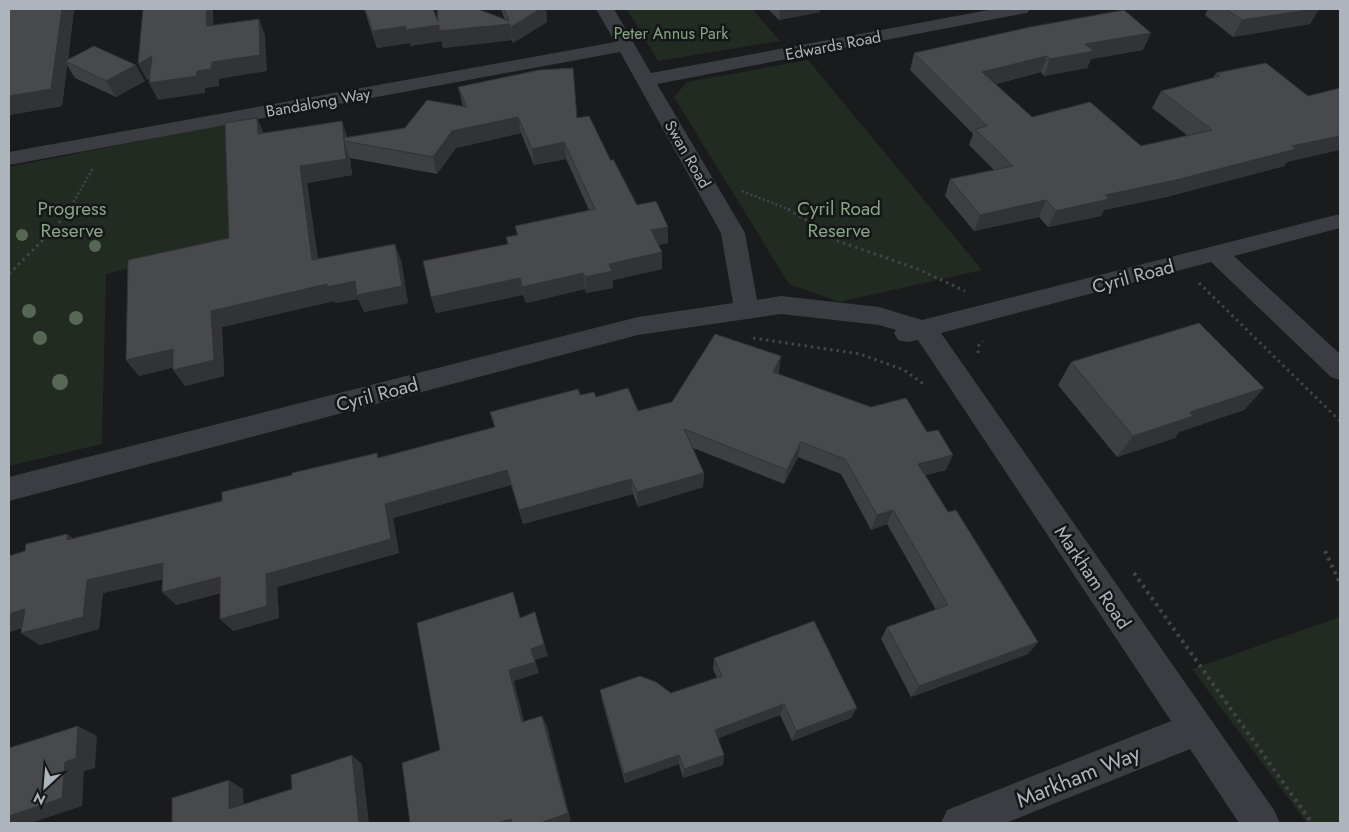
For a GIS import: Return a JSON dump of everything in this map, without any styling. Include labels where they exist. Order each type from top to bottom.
[{"type":"street","name":"Swan Road","points":[[605,9],[733,233],[746,309]]},
{"type":"street","name":"Edwards Road","points":[[646,80],[1021,9]]},
{"type":"street","name":"Bandalong Way","points":[[9,159],[627,45]]},
{"type":"street","name":"Cyril Road","points":[[9,489],[638,326],[746,309],[791,323],[877,334],[904,334],[984,315],[1340,221]]},
{"type":"street","points":[[1217,254],[1340,370]]},
{"type":"street","name":"Markham Road","points":[[925,330],[1262,823]]},
{"type":"street","name":"Markham Way","points":[[960,823],[1196,729]]},
{"type":"path","points":[[9,274],[22,258],[53,231],[68,213],[93,168],[88,157],[93,144]]},
{"type":"path","points":[[708,188],[731,188],[784,206],[814,225],[829,238],[918,269],[965,290],[998,332],[991,334],[979,346],[978,359]]},
{"type":"path","points":[[1180,264],[1340,421]]},
{"type":"path","points":[[749,338],[860,354],[904,370],[932,390]]},
{"type":"path","points":[[1325,550],[1340,583]]},
{"type":"path","points":[[1128,565],[1312,823]]},
{"type":"green space","name":"Peter Annus Park","points":[[627,9],[752,9],[780,41],[658,61]]},
{"type":"green space","name":"Cyril Road Reserve","points":[[808,60],[982,270],[839,302],[789,284],[674,97],[687,82]]},
{"type":"green space","name":"Progress Reserve","points":[[225,124],[231,245],[106,274],[102,444],[9,466],[9,167]]},
{"type":"green space","points":[[1340,617],[1340,823],[1307,823],[1192,669]]},
{"type":"building","points":[[9,9],[62,9],[51,89],[9,96]]},
{"type":"building","points":[[143,9],[206,9],[207,26],[259,19],[260,55],[212,62],[211,69],[197,71],[197,76],[149,83],[152,56],[138,64]]},
{"type":"building","points":[[365,9],[433,9],[438,21],[437,9],[478,9],[509,21],[504,9],[540,9],[511,27],[510,24],[439,31],[439,25],[406,30],[406,26],[373,31]]},
{"type":"building","points":[[1226,9],[1314,9],[1242,20]]},
{"type":"building","points":[[1124,10],[1151,33],[1085,44],[1094,51],[1050,59],[1047,56],[982,72],[1032,117],[1090,102],[1141,146],[1212,130],[1161,91],[1220,76],[1216,73],[1266,63],[1308,96],[1340,88],[1340,136],[1292,146],[1296,149],[1176,180],[1105,195],[1109,199],[1056,211],[1046,200],[980,215],[950,179],[1013,166],[975,129],[987,126],[914,53],[1030,27]]},
{"type":"building","points":[[94,46],[136,65],[106,81],[65,61]]},
{"type":"building","points":[[573,68],[577,118],[589,116],[611,161],[613,159],[637,205],[656,201],[668,227],[651,230],[662,252],[609,264],[612,271],[585,277],[583,273],[522,287],[520,278],[431,297],[423,261],[508,244],[506,237],[518,235],[515,226],[595,209],[564,142],[532,149],[518,117],[452,131],[433,157],[344,141],[344,138],[405,128],[427,100],[467,107],[458,87],[539,70]]},
{"type":"building","points":[[257,118],[258,134],[342,121],[346,159],[300,166],[312,260],[395,244],[402,286],[357,295],[355,281],[327,287],[327,284],[211,311],[214,360],[173,370],[173,349],[126,360],[128,260],[229,238],[225,123]]},
{"type":"building","points":[[1199,323],[1264,388],[1190,412],[1193,416],[1133,436],[1071,362]]},
{"type":"building","points":[[715,334],[781,356],[773,372],[871,407],[906,398],[927,432],[938,430],[953,455],[918,464],[948,512],[956,510],[1038,642],[919,686],[887,627],[948,605],[893,510],[877,515],[845,459],[801,442],[787,470],[684,429],[704,473],[637,492],[631,479],[519,510],[507,470],[385,504],[391,539],[266,574],[267,606],[220,619],[220,577],[162,592],[163,563],[87,580],[83,617],[21,633],[25,609],[9,614],[9,556],[25,551],[26,544],[67,534],[67,540],[222,501],[222,492],[292,475],[292,473],[377,453],[378,458],[495,427],[490,412],[578,389],[580,395],[594,392],[596,397],[628,388],[638,411],[672,402]]},
{"type":"building","points":[[513,592],[520,618],[535,612],[544,644],[531,649],[535,662],[509,670],[522,722],[542,716],[568,813],[540,823],[512,823],[511,819],[498,823],[410,823],[402,763],[440,750],[417,623]]},
{"type":"building","points":[[814,621],[857,708],[796,731],[784,704],[715,730],[724,755],[684,769],[679,755],[624,774],[600,690],[640,676],[656,682],[671,693],[722,676],[714,658]]},
{"type":"building","points":[[78,726],[76,758],[65,762],[62,798],[9,816],[9,748]]},
{"type":"building","points":[[352,755],[359,823],[172,823],[172,798],[229,780],[229,809],[292,789],[291,775]]}]
